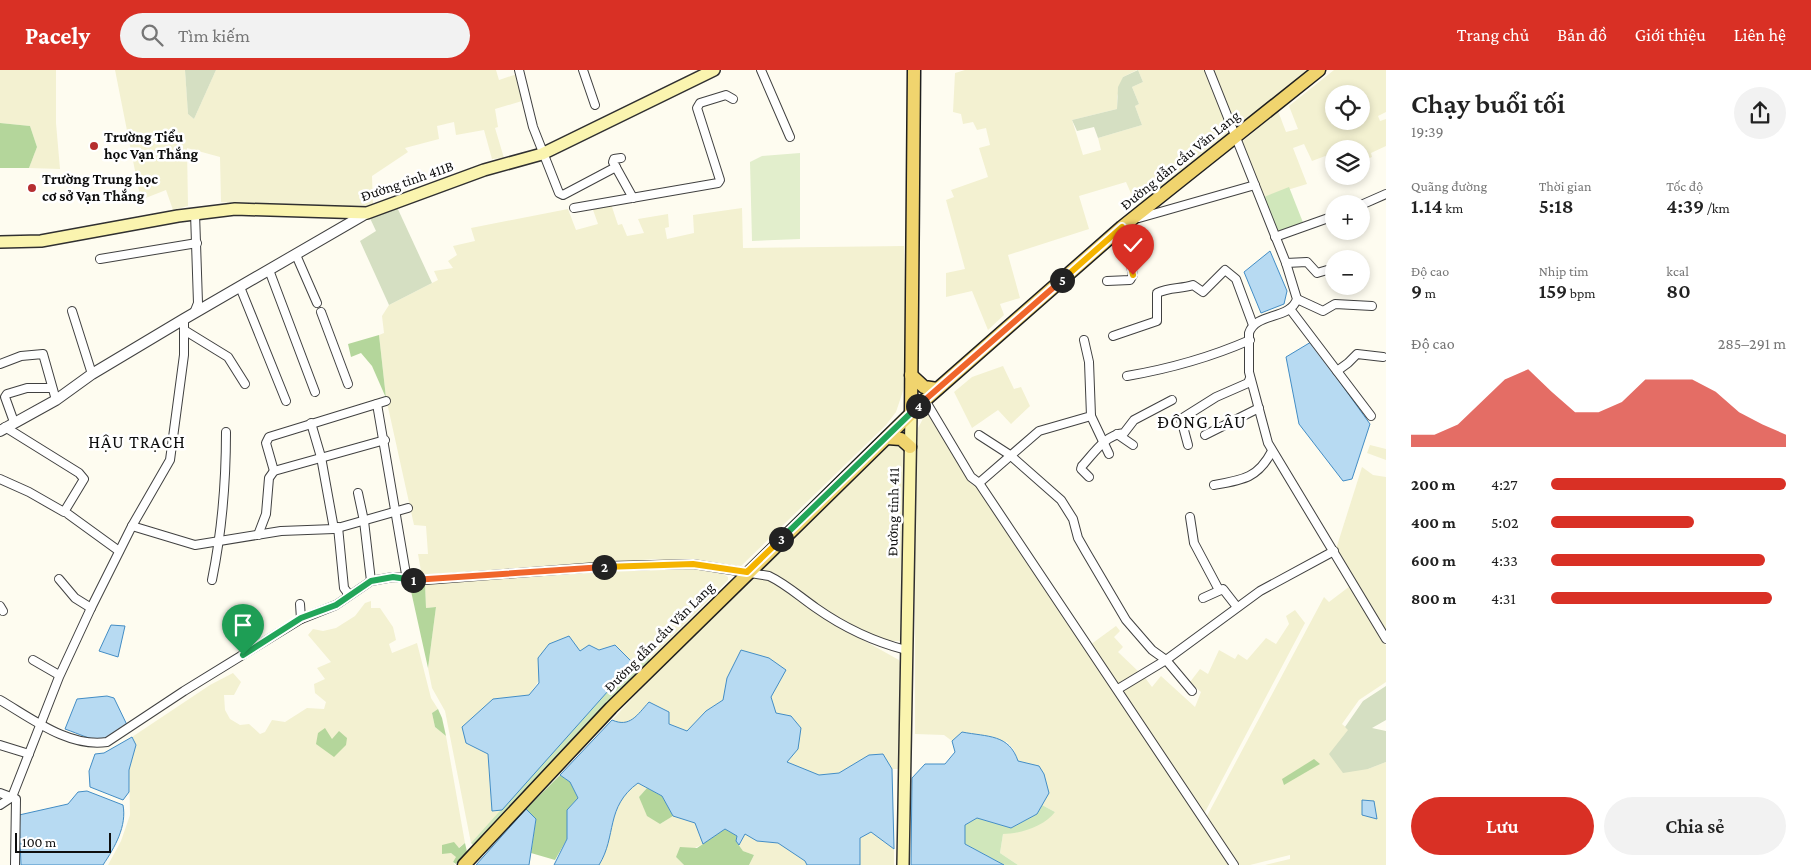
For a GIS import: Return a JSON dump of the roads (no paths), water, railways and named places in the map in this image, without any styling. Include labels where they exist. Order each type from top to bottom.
[{"type":"main road","name":"Đường tỉnh 411B","points":[[0,242],[41,242],[195,213],[236,208],[367,213],[484,170],[542,154],[714,70]]},
{"type":"main road","name":"Đường tỉnh 411","points":[[904,865],[914,70]]},
{"type":"main road","name":"Đường dẫn cầu Văn Lang","points":[[464,865],[611,708],[747,572],[924,400],[1127,223],[1319,70]]},
{"type":"main road","points":[[911,375],[924,387],[937,388]]},
{"type":"main road","points":[[887,438],[901,439],[910,447]]},
{"type":"street","points":[[519,70],[542,154],[561,194],[616,167]]},
{"type":"street","points":[[583,70],[595,105]]},
{"type":"street","points":[[761,70],[790,137]]},
{"type":"street","points":[[1209,70],[1286,263],[1297,299],[1323,311],[1334,304],[1372,306]]},
{"type":"street","points":[[574,208],[719,182],[697,108],[700,103],[726,95],[733,100]]},
{"type":"street","points":[[621,158],[613,161],[633,198]]},
{"type":"street","points":[[1107,282],[1130,280],[1133,275],[1127,223],[1255,185]]},
{"type":"street","points":[[1370,201],[1386,194]]},
{"type":"street","points":[[7,427],[56,400],[92,374],[184,325],[194,313],[198,303],[195,213]]},
{"type":"street","points":[[194,313],[367,213]]},
{"type":"street","points":[[1275,237],[1325,219]]},
{"type":"street","points":[[100,259],[196,243]]},
{"type":"street","points":[[296,255],[317,303]]},
{"type":"street","points":[[1286,263],[1307,262],[1317,273],[1325,271]]},
{"type":"street","points":[[270,270],[315,392]]},
{"type":"street","points":[[1113,336],[1157,321],[1157,293],[1166,288],[1183,288],[1193,284],[1203,292],[1225,270],[1236,279],[1253,325],[1250,340],[1250,378],[1272,451],[1386,640]]},
{"type":"street","points":[[240,287],[286,401]]},
{"type":"street","points":[[1253,325],[1290,309],[1297,299]]},
{"type":"street","points":[[1290,309],[1371,416]]},
{"type":"street","points":[[72,311],[92,374]]},
{"type":"street","points":[[321,312],[348,384]]},
{"type":"street","points":[[184,325],[228,357],[245,384]]},
{"type":"street","points":[[0,804],[12,797],[60,675],[91,608],[118,551],[171,455],[184,325]]},
{"type":"street","points":[[1084,340],[1089,362],[1091,416],[1109,454]]},
{"type":"street","points":[[1126,376],[1167,369],[1250,340]]},
{"type":"street","points":[[0,364],[21,356],[42,353],[56,400]]},
{"type":"street","points":[[1337,371],[1357,354],[1383,357]]},
{"type":"street","points":[[1188,444],[1181,419],[1216,397],[1248,383],[1250,378]]},
{"type":"street","points":[[7,427],[6,395],[27,388],[52,388]]},
{"type":"street","points":[[924,400],[971,477],[979,483],[1234,865]]},
{"type":"street","points":[[1089,478],[1081,469],[1082,466],[1104,442],[1117,434],[1124,433],[1137,418],[1172,400]]},
{"type":"street","points":[[274,471],[267,440],[311,423],[386,401]]},
{"type":"street","points":[[378,404],[407,580]]},
{"type":"street","points":[[1206,435],[1258,408]]},
{"type":"street","points":[[979,483],[1039,431],[1091,416]]},
{"type":"street","points":[[311,423],[321,457],[336,528],[344,588],[348,597]]},
{"type":"street","points":[[0,479],[64,512],[84,479],[79,473],[7,427]]},
{"type":"street","points":[[212,580],[220,542],[226,478],[226,432]]},
{"type":"street","points":[[1117,434],[1133,445]]},
{"type":"street","points":[[979,435],[1010,455],[1061,500],[1073,519],[1078,538],[1126,620],[1152,650],[1166,660],[1192,691]]},
{"type":"street","points":[[258,535],[266,514],[269,478],[274,471],[385,440]]},
{"type":"street","points":[[1214,485],[1256,474],[1264,466],[1272,451]]},
{"type":"street","points":[[358,493],[364,520],[371,581]]},
{"type":"street","points":[[132,526],[190,545],[220,542],[295,529],[336,528],[408,508]]},
{"type":"street","points":[[68,514],[118,551]]},
{"type":"street","points":[[1190,518],[1194,543],[1219,590]]},
{"type":"street","points":[[1118,689],[1166,660],[1260,591],[1334,551]]},
{"type":"street","points":[[0,700],[40,724],[73,739],[96,744],[107,742],[184,691],[301,618],[336,605],[371,581],[393,577],[407,580],[426,580],[609,566],[693,564],[769,576],[778,580],[832,617],[879,642],[906,650]]},
{"type":"street","points":[[60,579],[75,598],[91,608]]},
{"type":"street","points":[[1203,598],[1219,590],[1225,591],[1237,607]]},
{"type":"street","points":[[300,604],[301,618]]},
{"type":"street","points":[[33,660],[60,675]]},
{"type":"street","points":[[0,745],[29,754]]},
{"type":"street","points":[[0,793],[16,799],[15,865]]},
{"type":"water","points":[[1270,251],[1287,291],[1284,304],[1261,313],[1244,272]]},
{"type":"water","points":[[1311,342],[1370,424],[1352,479],[1343,481],[1299,424],[1286,357]]},
{"type":"water","points":[[111,625],[125,626],[118,657],[99,651]]},
{"type":"water","points":[[569,636],[580,651],[589,645],[599,650],[615,645],[633,663],[502,810],[492,811],[488,754],[466,743],[462,727],[493,699],[529,695],[539,683],[538,658],[549,644]]},
{"type":"water","points":[[741,650],[769,658],[786,670],[771,697],[776,713],[791,716],[801,728],[798,749],[787,762],[819,775],[839,773],[869,755],[883,754],[892,769],[894,849],[871,832],[860,838],[860,865],[807,865],[805,861],[778,843],[757,841],[745,834],[739,845],[736,841],[737,836],[725,829],[703,844],[695,823],[673,816],[662,796],[638,783],[628,792],[616,812],[608,843],[599,865],[554,865],[567,839],[567,810],[578,798],[570,782],[560,775],[612,720],[624,722],[633,719],[649,702],[669,712],[669,724],[687,731],[706,711],[723,700],[727,678]]},
{"type":"water","points":[[107,696],[114,698],[128,727],[110,737],[97,740],[65,729],[77,699]]},
{"type":"water","points":[[962,732],[989,736],[1003,741],[1014,752],[1018,761],[1039,766],[1044,774],[1049,793],[1037,814],[1011,828],[977,818],[965,825],[965,844],[1004,865],[911,865],[912,778],[925,764],[945,764],[955,752],[952,741]]},
{"type":"water","points":[[132,737],[136,745],[129,770],[129,792],[123,800],[90,787],[89,771],[95,754],[104,753]]},
{"type":"water","points":[[87,791],[123,805],[122,828],[116,844],[103,865],[21,865],[19,815],[68,804],[78,792]]},
{"type":"water","points":[[1362,800],[1374,801],[1377,819],[1362,815]]},
{"type":"water","points":[[526,809],[536,819],[529,865],[476,865]]},
{"type":"place","name":"Trường Tiểu học Vạn Thắng","points":[[94,146]]},
{"type":"place","name":"Trường Trung học cơ sở Vạn Thắng","points":[[32,188]]},
{"type":"district","name":"ĐÔNG LÂU","points":[[1202,422]]},
{"type":"district","name":"HẬU TRẠCH","points":[[137,442]]}]
